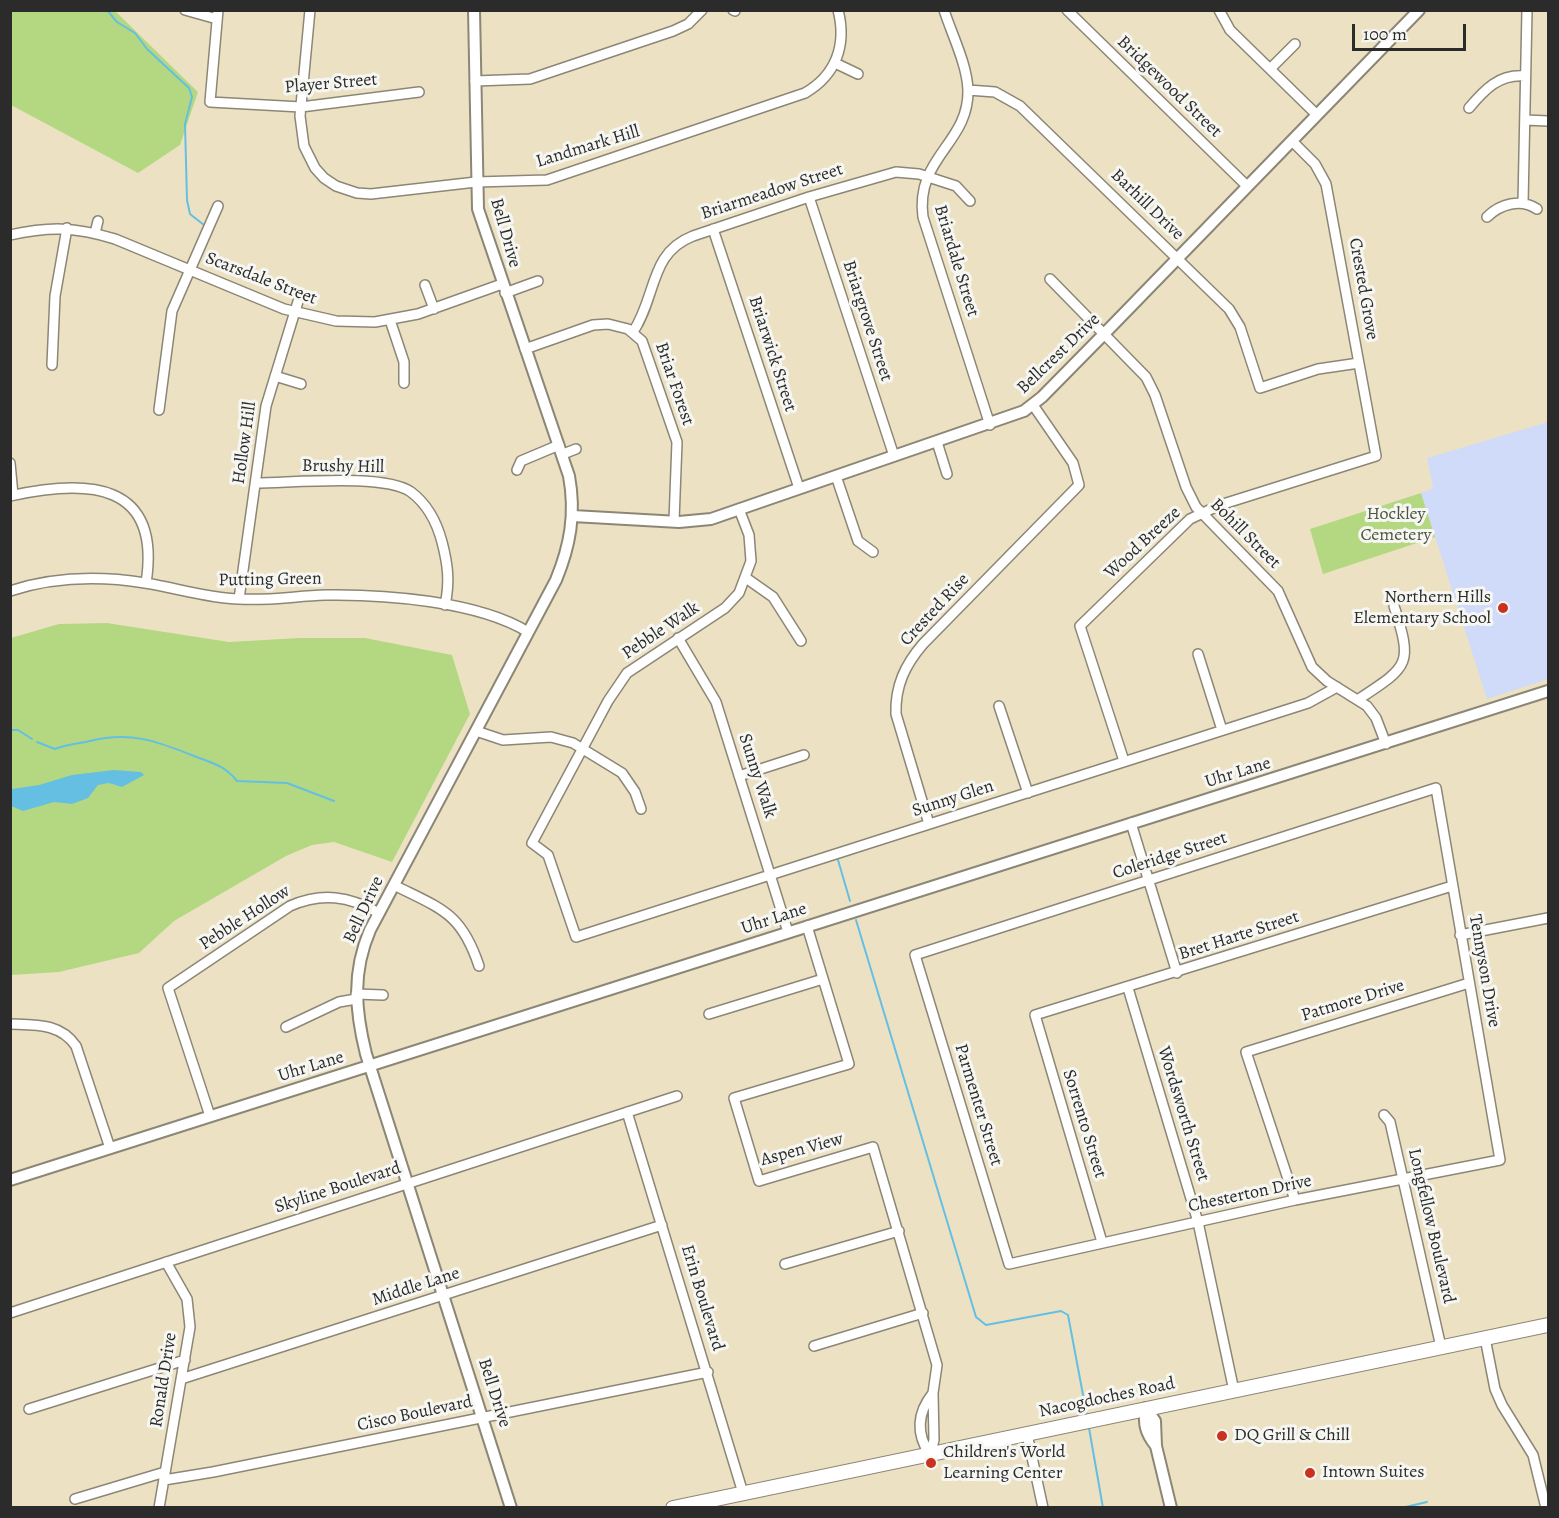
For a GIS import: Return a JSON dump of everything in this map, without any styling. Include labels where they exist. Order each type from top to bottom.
[{"type":"main road","name":"Nacogdoches Road","points":[[673,1508],[1548,1325]]},
{"type":"street","points":[[185,10],[218,15]]},
{"type":"street","points":[[301,107],[310,10]]},
{"type":"street","name":"Bell Drive","points":[[474,10],[476,182],[482,225],[561,449],[572,490],[573,516],[562,564],[379,913],[362,952],[356,997],[358,1022],[370,1066],[484,1417],[511,1508]]},
{"type":"street","points":[[475,81],[530,80],[673,31],[688,24],[702,10]]},
{"type":"street","points":[[838,10],[841,43],[835,63],[858,74]]},
{"type":"street","name":"Briardale Street","points":[[944,10],[966,76],[968,90],[961,124],[926,176],[921,203],[923,217],[990,425]]},
{"type":"street","name":"Bridgewood Street","points":[[1067,10],[1247,186]]},
{"type":"street","points":[[1219,10],[1230,30],[1316,114]]},
{"type":"street","name":"Bellcrest Drive","points":[[573,516],[674,521],[701,520],[1013,417],[1033,405],[1105,333],[1419,10]]},
{"type":"street","points":[[1523,203],[1527,10]]},
{"type":"street","name":"Player Street","points":[[218,15],[210,102],[301,107],[419,92]]},
{"type":"street","points":[[1270,69],[1295,44]]},
{"type":"street","name":"Landmark Hill","points":[[301,107],[301,131],[308,155],[324,178],[336,186],[357,193],[371,194],[476,182],[547,180],[805,93],[823,80],[835,63]]},
{"type":"street","points":[[1469,108],[1483,90],[1500,79],[1525,76]]},
{"type":"street","name":"Barhill Drive","points":[[968,90],[994,92],[1020,106],[1229,309],[1237,321],[1260,388],[1317,369],[1359,363]]},
{"type":"street","points":[[1525,120],[1548,121]]},
{"type":"street","name":"Crested Grove","points":[[1292,141],[1314,165],[1326,184],[1376,456]]},
{"type":"street","name":"Briarmeadow Street","points":[[633,332],[646,311],[657,272],[668,252],[687,238],[809,197],[896,172],[926,176],[956,186],[970,201]]},
{"type":"street","name":"Briargrove Street","points":[[809,197],[894,456]]},
{"type":"street","points":[[1487,217],[1503,206],[1523,203],[1537,209]]},
{"type":"street","points":[[159,410],[172,311],[218,206]]},
{"type":"street","points":[[95,233],[99,221]]},
{"type":"street","name":"Scarsdale Street","points":[[10,236],[52,228],[95,233],[295,313],[336,321],[390,320],[538,281]]},
{"type":"street","points":[[52,364],[55,296],[67,228]]},
{"type":"street","name":"Briarwick Street","points":[[713,229],[799,488]]},
{"type":"street","name":"Bohill Street","points":[[1050,279],[1140,368],[1151,386],[1186,487],[1200,513],[1278,591],[1287,607],[1304,655],[1316,672],[1359,699],[1376,718],[1386,744]]},
{"type":"street","points":[[425,285],[434,309]]},
{"type":"street","name":"Hollow Hill","points":[[239,599],[266,406],[300,295]]},
{"type":"street","points":[[390,320],[404,362],[404,383]]},
{"type":"street","points":[[525,349],[593,325],[618,325],[633,332]]},
{"type":"street","name":"Briar Forest","points":[[633,332],[648,352],[675,432],[674,521]]},
{"type":"street","points":[[275,376],[300,384]]},
{"type":"street","name":"Crested Rise","points":[[929,824],[896,714],[897,697],[903,673],[922,644],[1079,485],[1074,464],[1033,405]]},
{"type":"street","points":[[938,441],[947,474]]},
{"type":"street","points":[[517,471],[521,461],[561,449],[576,449]]},
{"type":"street","name":"Wood Breeze","points":[[1124,761],[1080,627],[1180,526],[1200,513],[1376,456]]},
{"type":"street","points":[[10,463],[12,495],[75,486],[98,489],[118,498],[140,518],[147,536],[150,551],[146,583]]},
{"type":"street","points":[[836,476],[858,541],[873,552]]},
{"type":"street","name":"Brushy Hill","points":[[256,483],[373,481],[410,491],[428,511],[439,534],[448,570],[445,605]]},
{"type":"street","name":"Pebble Walk","points":[[576,937],[548,855],[532,843],[613,692],[627,673],[725,608],[739,593],[746,578],[751,551],[747,527],[739,509]]},
{"type":"street","points":[[746,578],[773,597],[801,641]]},
{"type":"street","name":"Putting Green","points":[[10,591],[49,582],[82,579],[146,583],[212,597],[239,599],[386,596],[445,605],[496,617],[528,632]]},
{"type":"street","points":[[1359,699],[1395,675],[1405,661],[1404,639],[1394,606]]},
{"type":"street","name":"Sunny Walk","points":[[678,638],[711,690],[788,932]]},
{"type":"street","points":[[1198,654],[1222,730]]},
{"type":"street","name":"Sunny Glen","points":[[576,937],[1308,703],[1338,687]]},
{"type":"street","name":"Uhr Lane","points":[[10,1180],[1548,691]]},
{"type":"street","points":[[999,706],[1028,793]]},
{"type":"street","points":[[476,731],[503,740],[534,736],[562,738],[583,748],[621,773],[635,792],[641,809]]},
{"type":"street","points":[[739,776],[804,755]]},
{"type":"street","name":"Coleridge Street","points":[[915,955],[1436,788]]},
{"type":"street","name":"Tennyson Drive","points":[[1436,788],[1500,1160]]},
{"type":"street","points":[[1131,824],[1177,973]]},
{"type":"street","points":[[394,885],[445,911],[456,920],[465,931],[480,966]]},
{"type":"street","name":"Bret Harte Street","points":[[1035,1015],[1177,973],[1452,886]]},
{"type":"street","name":"Pebble Hollow","points":[[210,1116],[168,988],[290,906],[306,899],[322,896],[344,898],[379,913]]},
{"type":"street","points":[[1460,935],[1548,918]]},
{"type":"street","name":"Aspen View","points":[[807,926],[849,1064],[734,1098],[759,1181],[873,1147],[938,1370],[933,1393],[934,1440],[930,1455]]},
{"type":"street","name":"Parmenter Street","points":[[915,955],[1009,1264]]},
{"type":"street","points":[[709,1014],[823,979]]},
{"type":"street","name":"Patmore Drive","points":[[1295,1200],[1246,1052],[1469,983]]},
{"type":"street","name":"Wordsworth Street","points":[[1128,988],[1198,1222],[1234,1391]]},
{"type":"street","points":[[286,1027],[339,1002],[356,997],[383,995]]},
{"type":"street","name":"Sorrento Street","points":[[1035,1015],[1102,1242]]},
{"type":"street","points":[[10,1024],[53,1027],[70,1038],[76,1046],[110,1148]]},
{"type":"street","name":"Skyline Boulevard","points":[[10,1313],[677,1096]]},
{"type":"street","name":"Erin Boulevard","points":[[627,1113],[708,1372],[743,1493]]},
{"type":"street","name":"Longfellow Boulevard","points":[[1384,1114],[1390,1122],[1441,1347]]},
{"type":"street","name":"Chesterton Drive","points":[[1009,1264],[1295,1200],[1500,1160]]},
{"type":"street","name":"Middle Lane","points":[[181,1379],[662,1225]]},
{"type":"street","points":[[785,1264],[899,1231]]},
{"type":"street","name":"Ronald Drive","points":[[159,1508],[190,1311],[182,1287],[166,1262]]},
{"type":"street","points":[[814,1346],[923,1313]]},
{"type":"street","points":[[1485,1338],[1495,1389],[1502,1405],[1533,1455],[1546,1508]]},
{"type":"street","points":[[29,1409],[184,1360]]},
{"type":"street","name":"Cisco Boulevard","points":[[75,1499],[165,1476],[213,1472],[708,1372]]},
{"type":"street","points":[[1146,1408],[1143,1421],[1147,1436],[1156,1446],[1171,1508]]},
{"type":"street","points":[[1027,1434],[1043,1508]]},
{"type":"shaded area","name":"Northern Hills Elementary School","points":[[1548,422],[1548,679],[1487,699],[1421,493],[1433,488],[1427,458]]},
{"type":"green space","points":[[10,11],[115,11],[198,92],[180,145],[138,173],[11,105]]},
{"type":"green space","name":"Hockley Cemetery","points":[[1421,493],[1435,537],[1323,574],[1310,529]]},
{"type":"green space","points":[[107,623],[229,642],[299,638],[365,638],[452,655],[470,714],[392,862],[334,842],[312,845],[286,856],[174,921],[139,953],[59,972],[11,975],[11,638],[59,624]]},
{"type":"water","points":[[114,770],[141,772],[144,775],[122,787],[109,783],[98,785],[88,798],[72,804],[54,802],[23,811],[11,806],[12,789],[39,785],[72,775]]},
{"type":"waterway","points":[[107,10],[117,22],[135,33],[147,49],[189,88],[192,97],[185,124],[187,200],[190,214],[204,225]]},
{"type":"waterway","points":[[10,730],[18,730],[32,739]]},
{"type":"waterway","points":[[37,742],[55,749],[104,738],[143,739],[217,765],[237,781],[287,783],[334,801]]},
{"type":"waterway","points":[[838,860],[850,901]]},
{"type":"waterway","points":[[856,920],[976,1317],[986,1325],[1061,1311],[1068,1315],[1087,1416]]},
{"type":"waterway","points":[[1089,1428],[1103,1508]]},
{"type":"waterway","points":[[1401,1508],[1427,1502]]},
{"type":"place","name":"Northern Hills Elementary School","points":[[1503,608]]},
{"type":"place","name":"DQ Grill & Chill","points":[[1222,1436]]},
{"type":"place","name":"Children's World Learning Center","points":[[931,1463]]},
{"type":"place","name":"Intown Suites","points":[[1310,1473]]}]
